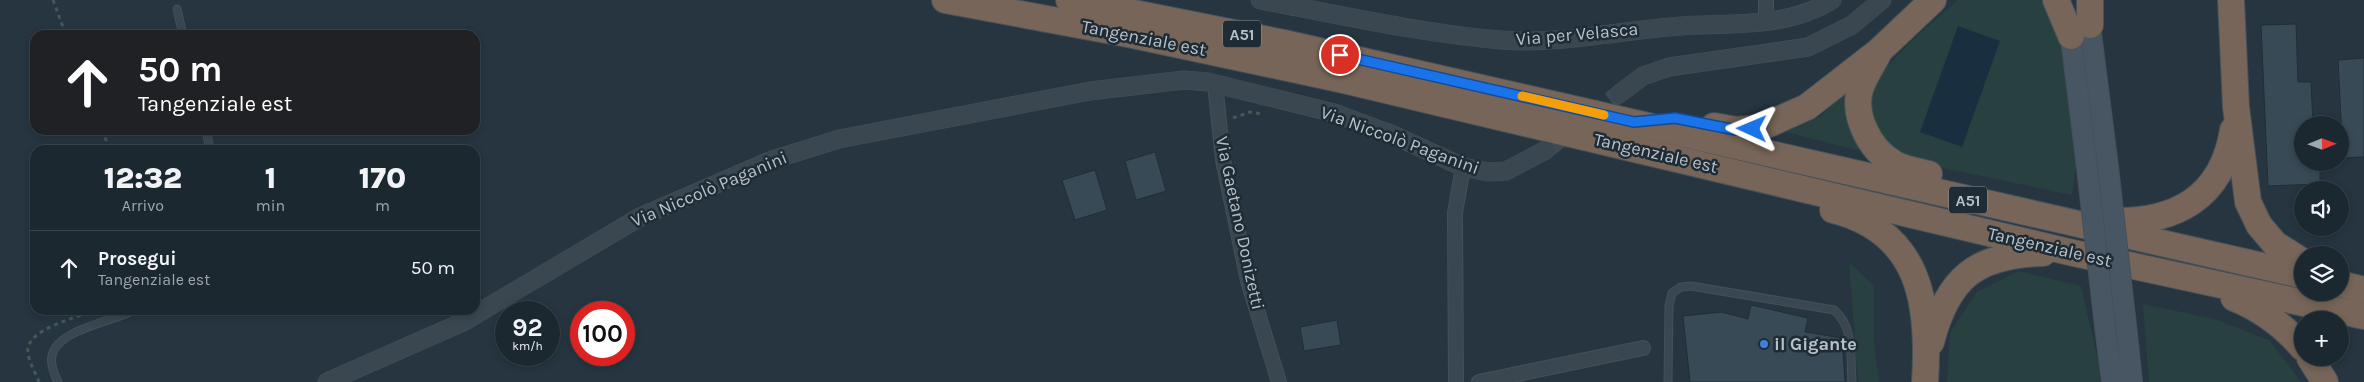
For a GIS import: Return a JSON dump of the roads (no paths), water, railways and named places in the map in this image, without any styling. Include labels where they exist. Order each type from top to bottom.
[{"type":"highway","name":"Tangenziale est","points":[[946,0],[1133,35],[1339,79],[2194,281],[2364,316]]},
{"type":"highway","name":"Tangenziale est","points":[[1068,0],[1284,43],[2294,273]]},
{"type":"highway","points":[[1634,122],[1675,118],[1736,130],[1760,128],[1807,107],[1880,51],[1934,0]]},
{"type":"highway","points":[[2056,0],[2085,15]]},
{"type":"highway","points":[[2231,0],[2236,107],[2245,185],[2253,217],[2275,244],[2294,256]]},
{"type":"highway","points":[[1880,51],[1861,85],[1860,93],[1863,126],[1874,146],[1896,165],[1970,183],[2012,210]]},
{"type":"highway","points":[[2062,219],[2133,221],[2164,216],[2188,204],[2211,184],[2221,170],[2229,151],[2236,107]]},
{"type":"highway","points":[[1754,176],[1778,196],[1849,214],[1873,225],[1894,241],[1908,260],[1917,279],[1924,314],[1925,371]]},
{"type":"highway","points":[[1925,371],[1942,306],[1958,283],[1975,268],[2005,256],[2069,252]]},
{"type":"highway","points":[[2194,281],[2258,309],[2294,338]]},
{"type":"highway","points":[[2315,366],[2325,382]]},
{"type":"main road","points":[[2067,0],[2085,15],[2108,167],[2132,382]]},
{"type":"main road","points":[[2085,15],[2086,159],[2112,382]]},
{"type":"street","name":"Via per Velasca","points":[[1260,0],[1403,27],[1501,40],[1573,38],[1653,28],[1789,19],[1832,0]]},
{"type":"street","points":[[1766,0],[1766,21]]},
{"type":"street","points":[[1619,94],[1643,76],[1669,67],[1808,47],[1852,25],[1882,0]]},
{"type":"street","name":"Via Niccolò Paganini","points":[[480,312],[592,243],[647,213],[772,160],[839,139],[1090,91],[1184,80],[1281,99],[1334,113],[1367,125],[1464,167],[1488,172],[1506,171],[1546,150]]},
{"type":"street","name":"Via Gaetano Donizetti","points":[[1216,87],[1214,102],[1219,122],[1223,160],[1248,281],[1279,382]]},
{"type":"street","points":[[1456,382],[1455,213],[1464,167]]},
{"type":"street","name":"Via Niccolò Paganini","points":[[327,382],[463,322],[474,315]]},
{"type":"street","points":[[1479,382],[1643,348]]},
{"type":"lane","points":[[177,9],[182,30]]},
{"type":"lane","points":[[1668,382],[1668,306],[1672,293],[1681,287],[1691,286],[1834,310],[1843,318],[1848,328],[1852,382]]},
{"type":"lane","points":[[58,382],[51,357],[57,344],[72,333],[121,315]]},
{"type":"water","points":[[1958,26],[2000,41],[1962,147],[1920,132]]},
{"type":"tunnel","points":[[1546,150],[1619,94]]},
{"type":"place","name":"il Gigante","points":[[1764,344]]}]
